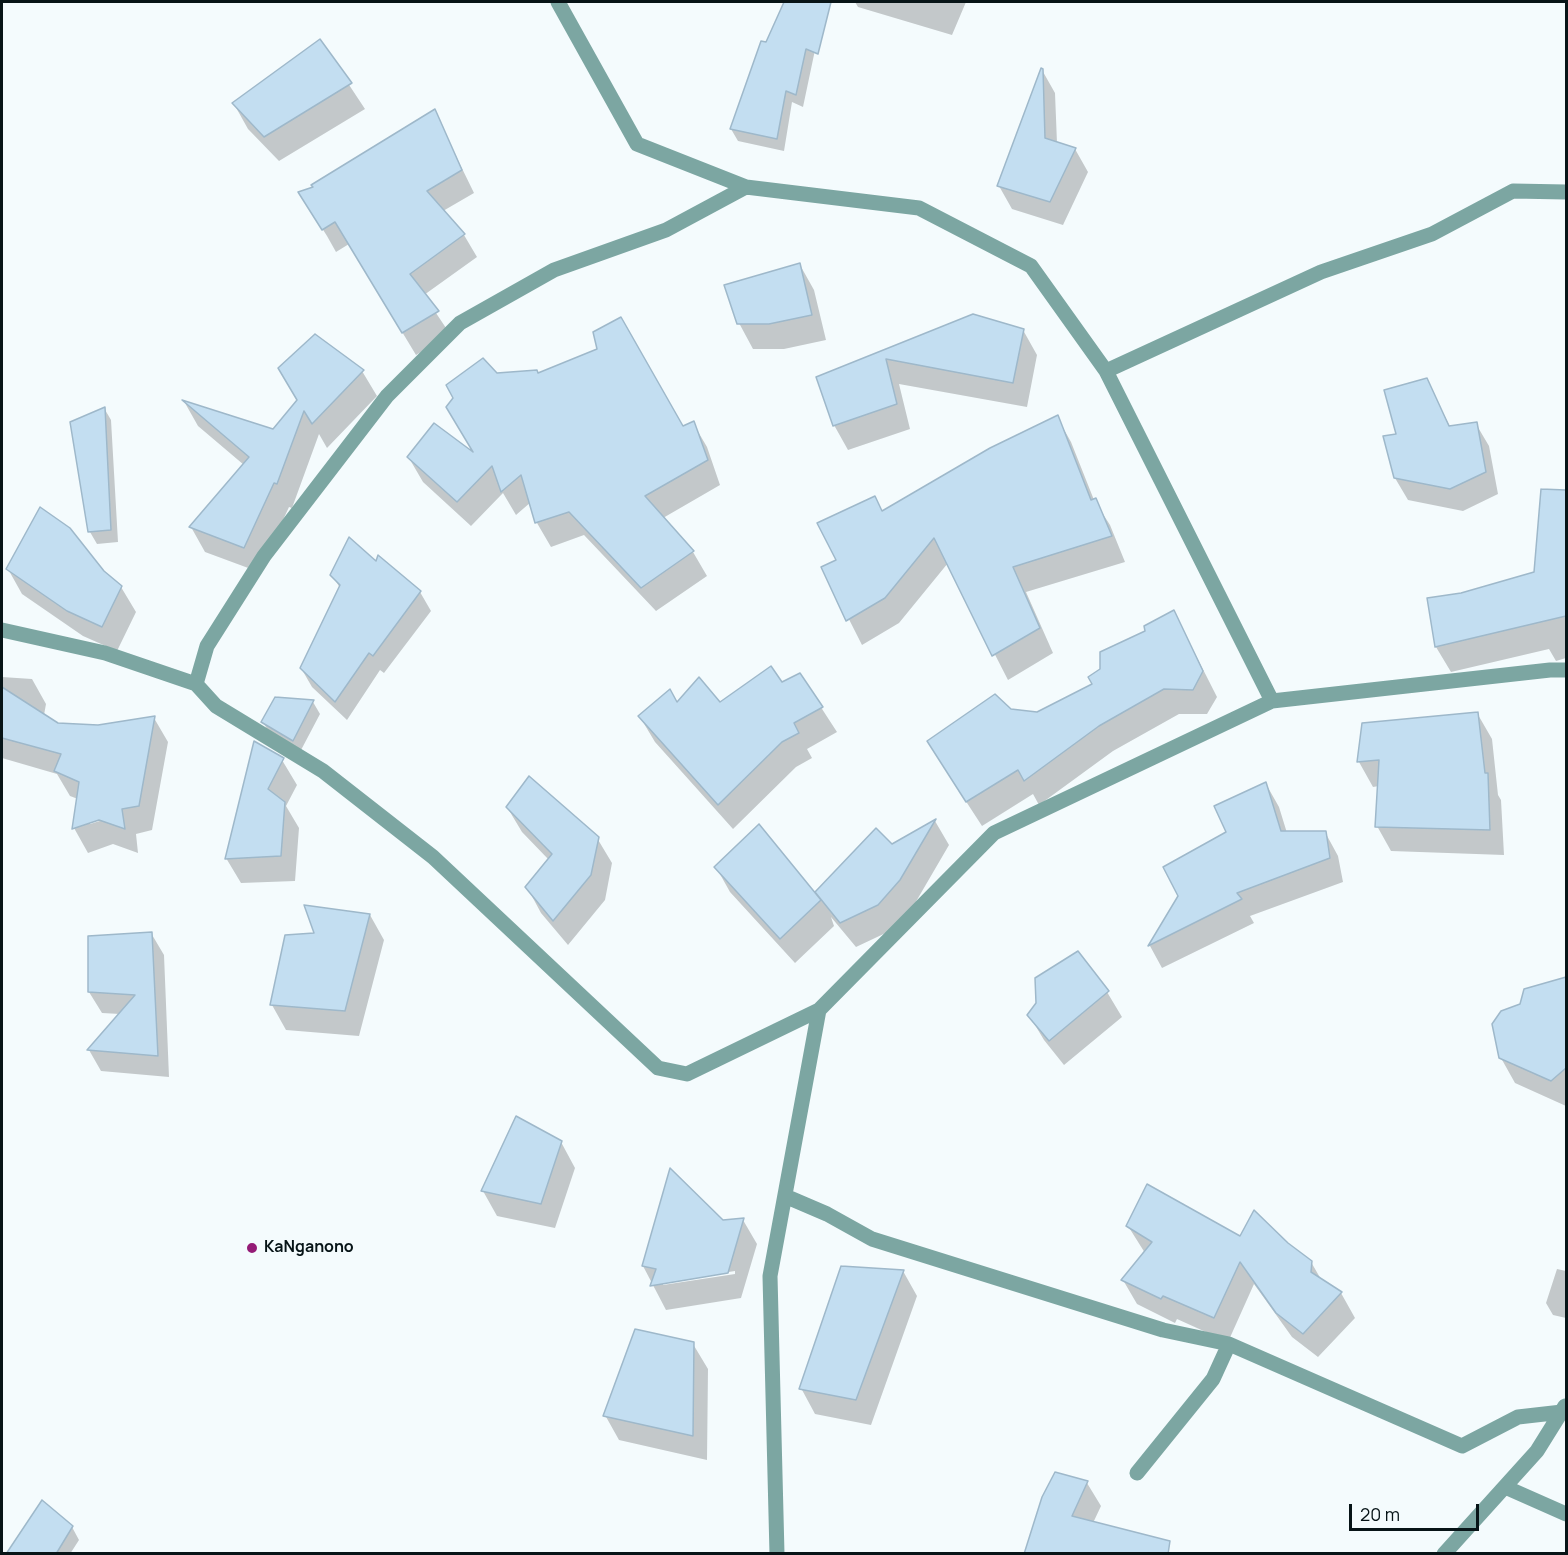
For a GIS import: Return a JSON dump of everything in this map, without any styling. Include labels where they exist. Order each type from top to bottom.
[{"type":"street","points":[[558,2],[637,144],[746,187],[919,208],[1031,266],[1106,371],[1272,701]]},
{"type":"street","points":[[196,684],[207,646],[264,556],[387,396],[460,322],[554,270],[666,230],[746,187]]},
{"type":"street","points":[[1106,371],[1321,272],[1432,234],[1513,191],[1566,192]]},
{"type":"street","points":[[2,630],[105,653],[196,684],[216,706],[322,771],[434,857],[658,1068],[687,1074],[819,1010],[994,833],[1272,701],[1566,670]]},
{"type":"street","points":[[777,1554],[770,1276],[819,1010]]},
{"type":"street","points":[[785,1196],[827,1214],[872,1239],[1163,1330],[1229,1344],[1462,1446],[1518,1417],[1564,1408]]},
{"type":"street","points":[[1137,1473],[1213,1379],[1229,1344]]},
{"type":"street","points":[[1444,1554],[1537,1451],[1564,1408]]},
{"type":"street","points":[[1505,1487],[1566,1514]]},
{"type":"building","points":[[784,2],[831,2],[818,54],[806,49],[796,95],[786,91],[777,139],[730,129],[761,41],[766,42]]},
{"type":"building","points":[[320,39],[352,83],[264,137],[232,103]]},
{"type":"building","points":[[1041,68],[1043,69],[1045,138],[1076,148],[1050,202],[997,186]]},
{"type":"building","points":[[435,109],[462,170],[427,191],[465,234],[410,274],[439,311],[402,333],[335,222],[322,230],[298,192],[313,187],[311,185]]},
{"type":"building","points":[[800,263],[812,315],[769,324],[737,324],[724,285]]},
{"type":"building","points":[[973,314],[1024,329],[1013,383],[886,359],[897,404],[833,426],[816,377]]},
{"type":"building","points":[[621,317],[683,426],[694,421],[708,460],[645,496],[694,551],[641,588],[569,512],[535,523],[521,475],[501,492],[492,466],[457,502],[407,457],[434,423],[473,452],[446,407],[453,398],[446,385],[483,358],[497,373],[537,370],[538,373],[597,349],[593,332]]},
{"type":"building","points":[[315,334],[364,370],[312,424],[304,411],[277,484],[274,483],[244,548],[189,527],[249,457],[182,400],[273,429],[297,400],[278,368]]},
{"type":"building","points":[[1427,378],[1449,426],[1477,422],[1486,472],[1450,489],[1394,478],[1383,436],[1396,434],[1384,390]]},
{"type":"building","points":[[105,407],[111,530],[88,532],[70,422]]},
{"type":"building","points":[[1058,415],[1091,500],[1096,498],[1112,536],[1013,567],[1040,628],[992,656],[934,538],[885,598],[846,621],[821,567],[836,560],[817,523],[875,496],[882,511],[990,448]]},
{"type":"building","points":[[1541,489],[1566,490],[1566,616],[1435,647],[1427,598],[1461,593],[1534,572]]},
{"type":"building","points":[[40,507],[70,528],[104,571],[122,586],[102,627],[67,611],[6,569]]},
{"type":"building","points":[[349,537],[376,561],[378,555],[421,591],[373,656],[369,653],[335,702],[300,668],[340,585],[330,575]]},
{"type":"building","points":[[1174,610],[1203,671],[1193,690],[1164,689],[1099,726],[1024,781],[1018,770],[966,802],[927,741],[995,694],[1011,709],[1037,712],[1092,684],[1088,677],[1100,669],[1100,652],[1145,631],[1144,626]]},
{"type":"building","points":[[771,666],[782,682],[800,673],[823,707],[794,723],[799,733],[782,742],[718,805],[638,716],[670,689],[677,702],[699,677],[720,702]]},
{"type":"building","points":[[2,687],[58,723],[98,725],[155,716],[139,806],[122,809],[125,829],[99,820],[72,829],[79,782],[54,771],[61,754],[2,738]]},
{"type":"building","points":[[275,697],[314,700],[293,741],[261,722]]},
{"type":"building","points":[[1478,712],[1485,773],[1488,773],[1490,830],[1375,827],[1379,760],[1357,762],[1362,723]]},
{"type":"building","points":[[254,741],[284,758],[268,789],[285,802],[281,856],[225,859]]},
{"type":"building","points":[[529,776],[599,837],[591,875],[553,921],[525,887],[552,854],[506,807]]},
{"type":"building","points":[[1266,782],[1281,831],[1326,831],[1330,858],[1237,893],[1242,899],[1148,946],[1178,896],[1163,867],[1226,832],[1214,806]]},
{"type":"building","points":[[936,819],[900,880],[878,905],[840,923],[815,892],[876,828],[892,844]]},
{"type":"building","points":[[759,824],[821,900],[780,939],[714,867]]},
{"type":"building","points":[[304,905],[370,914],[345,1011],[270,1005],[285,935],[314,933]]},
{"type":"building","points":[[152,932],[158,1056],[87,1050],[135,995],[88,992],[88,936]]},
{"type":"building","points":[[1078,951],[1109,991],[1049,1041],[1027,1015],[1036,1003],[1035,978]]},
{"type":"building","points":[[1566,977],[1566,1068],[1551,1081],[1499,1058],[1492,1024],[1501,1011],[1520,1004],[1524,989]]},
{"type":"building","points":[[516,1116],[562,1141],[541,1204],[481,1191]]},
{"type":"building","points":[[670,1168],[723,1220],[744,1218],[728,1273],[650,1286],[656,1269],[642,1266]]},
{"type":"building","points":[[1147,1184],[1240,1236],[1254,1210],[1288,1243],[1312,1261],[1311,1272],[1342,1292],[1303,1334],[1276,1313],[1240,1262],[1214,1318],[1163,1296],[1161,1299],[1121,1280],[1152,1242],[1126,1226]]},
{"type":"building","points":[[841,1266],[904,1270],[856,1400],[799,1389]]},
{"type":"building","points":[[635,1329],[694,1342],[693,1436],[603,1416]]},
{"type":"building","points":[[1055,1472],[1088,1481],[1072,1516],[1170,1541],[1168,1554],[1024,1554],[1042,1497]]},
{"type":"building","points":[[42,1500],[73,1526],[56,1554],[6,1554]]},
{"type":"place","name":"KaNganono","points":[[252,1248]]}]
